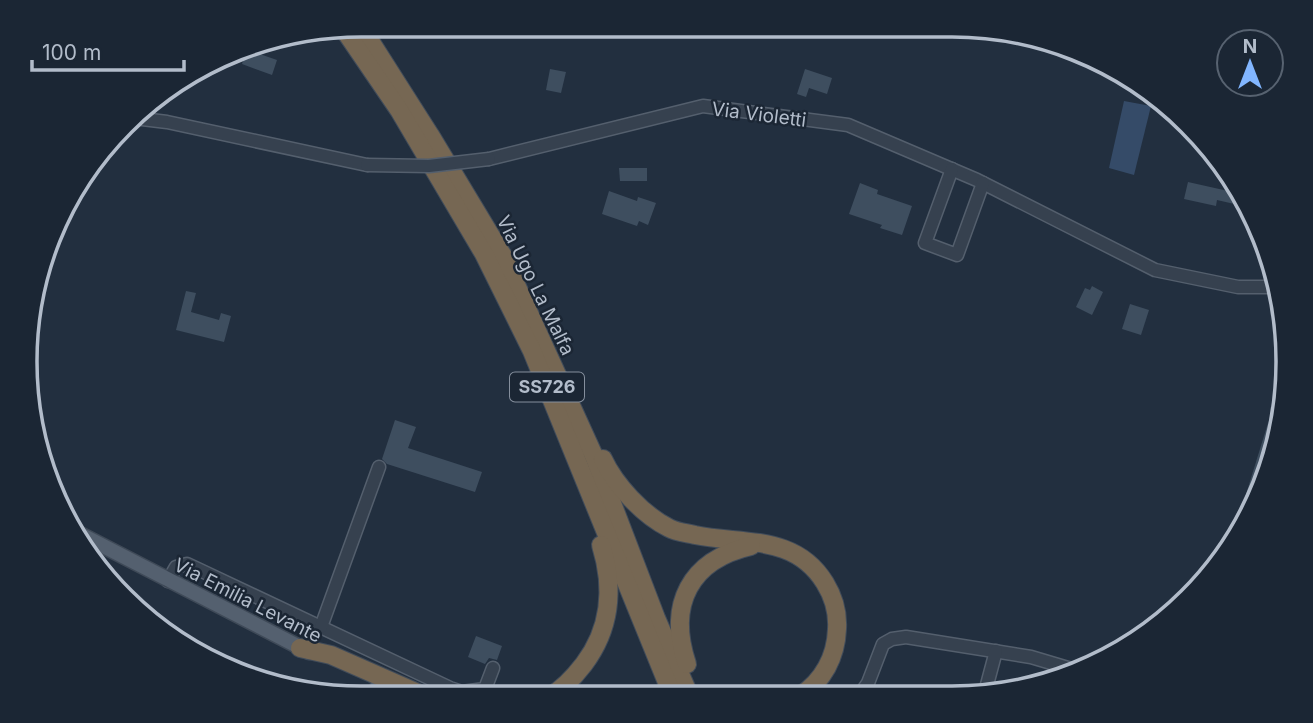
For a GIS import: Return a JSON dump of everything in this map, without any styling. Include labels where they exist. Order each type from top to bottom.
[{"type":"highway","name":"Via Ugo La Malfa","points":[[349,37],[399,110],[484,254],[532,351],[668,686]]},
{"type":"highway","name":"Via Ugo La Malfa","points":[[368,37],[503,256],[594,456],[656,618],[685,686]]},
{"type":"highway","points":[[503,256],[521,280],[608,471],[626,492],[645,511],[670,529],[713,539],[762,543],[791,551],[812,566],[828,588],[836,611],[837,633],[832,656],[819,680],[812,686]]},
{"type":"highway","points":[[564,686],[590,656],[602,635],[608,612],[609,586],[605,556],[577,482],[578,465]]},
{"type":"highway","points":[[694,686],[681,646],[679,614],[688,589],[710,562],[733,551],[762,543]]},
{"type":"highway","points":[[300,648],[331,655],[402,686]]},
{"type":"main road","name":"Via Emilia Levante","points":[[89,539],[300,648],[380,686]]},
{"type":"street","name":"Via Violetti","points":[[145,119],[367,165],[429,166],[489,159],[704,106],[848,125],[983,183],[1155,270],[1238,287],[1267,287]]},
{"type":"street","points":[[952,169],[925,243],[957,255],[983,183]]},
{"type":"street","points":[[321,627],[379,467]]},
{"type":"street","points":[[168,581],[176,567],[187,564],[446,686]]},
{"type":"street","points":[[866,686],[883,644],[892,639],[906,637],[1031,657],[1063,667]]},
{"type":"street","points":[[987,684],[996,652]]},
{"type":"street","points":[[486,686],[493,668]]},
{"type":"water","points":[[1124,101],[1151,106],[1134,175],[1109,168]]},
{"type":"building","points":[[259,54],[277,60],[272,75],[242,64],[240,60]]},
{"type":"building","points":[[550,69],[566,72],[561,93],[546,90]]},
{"type":"building","points":[[805,69],[832,78],[827,94],[809,88],[806,97],[797,94]]},
{"type":"building","points":[[619,168],[647,168],[647,181],[620,181]]},
{"type":"building","points":[[1188,182],[1228,191],[1236,204],[1217,200],[1216,206],[1184,199]]},
{"type":"building","points":[[860,183],[878,190],[877,194],[912,206],[902,235],[849,214]]},
{"type":"building","points":[[609,191],[637,201],[638,197],[656,203],[648,225],[639,221],[637,226],[602,214]]},
{"type":"building","points":[[1092,286],[1103,292],[1092,315],[1076,307],[1085,288],[1090,290]]},
{"type":"building","points":[[186,291],[196,293],[191,312],[219,320],[221,313],[231,316],[224,342],[176,330]]},
{"type":"building","points":[[1130,304],[1149,310],[1141,335],[1122,329]]},
{"type":"building","points":[[1272,410],[1272,410],[1259,466],[1242,506]]},
{"type":"building","points":[[395,420],[416,427],[408,448],[482,472],[475,492],[387,464],[382,459]]},
{"type":"building","points":[[476,636],[502,646],[497,660],[489,658],[485,664],[468,657]]}]
